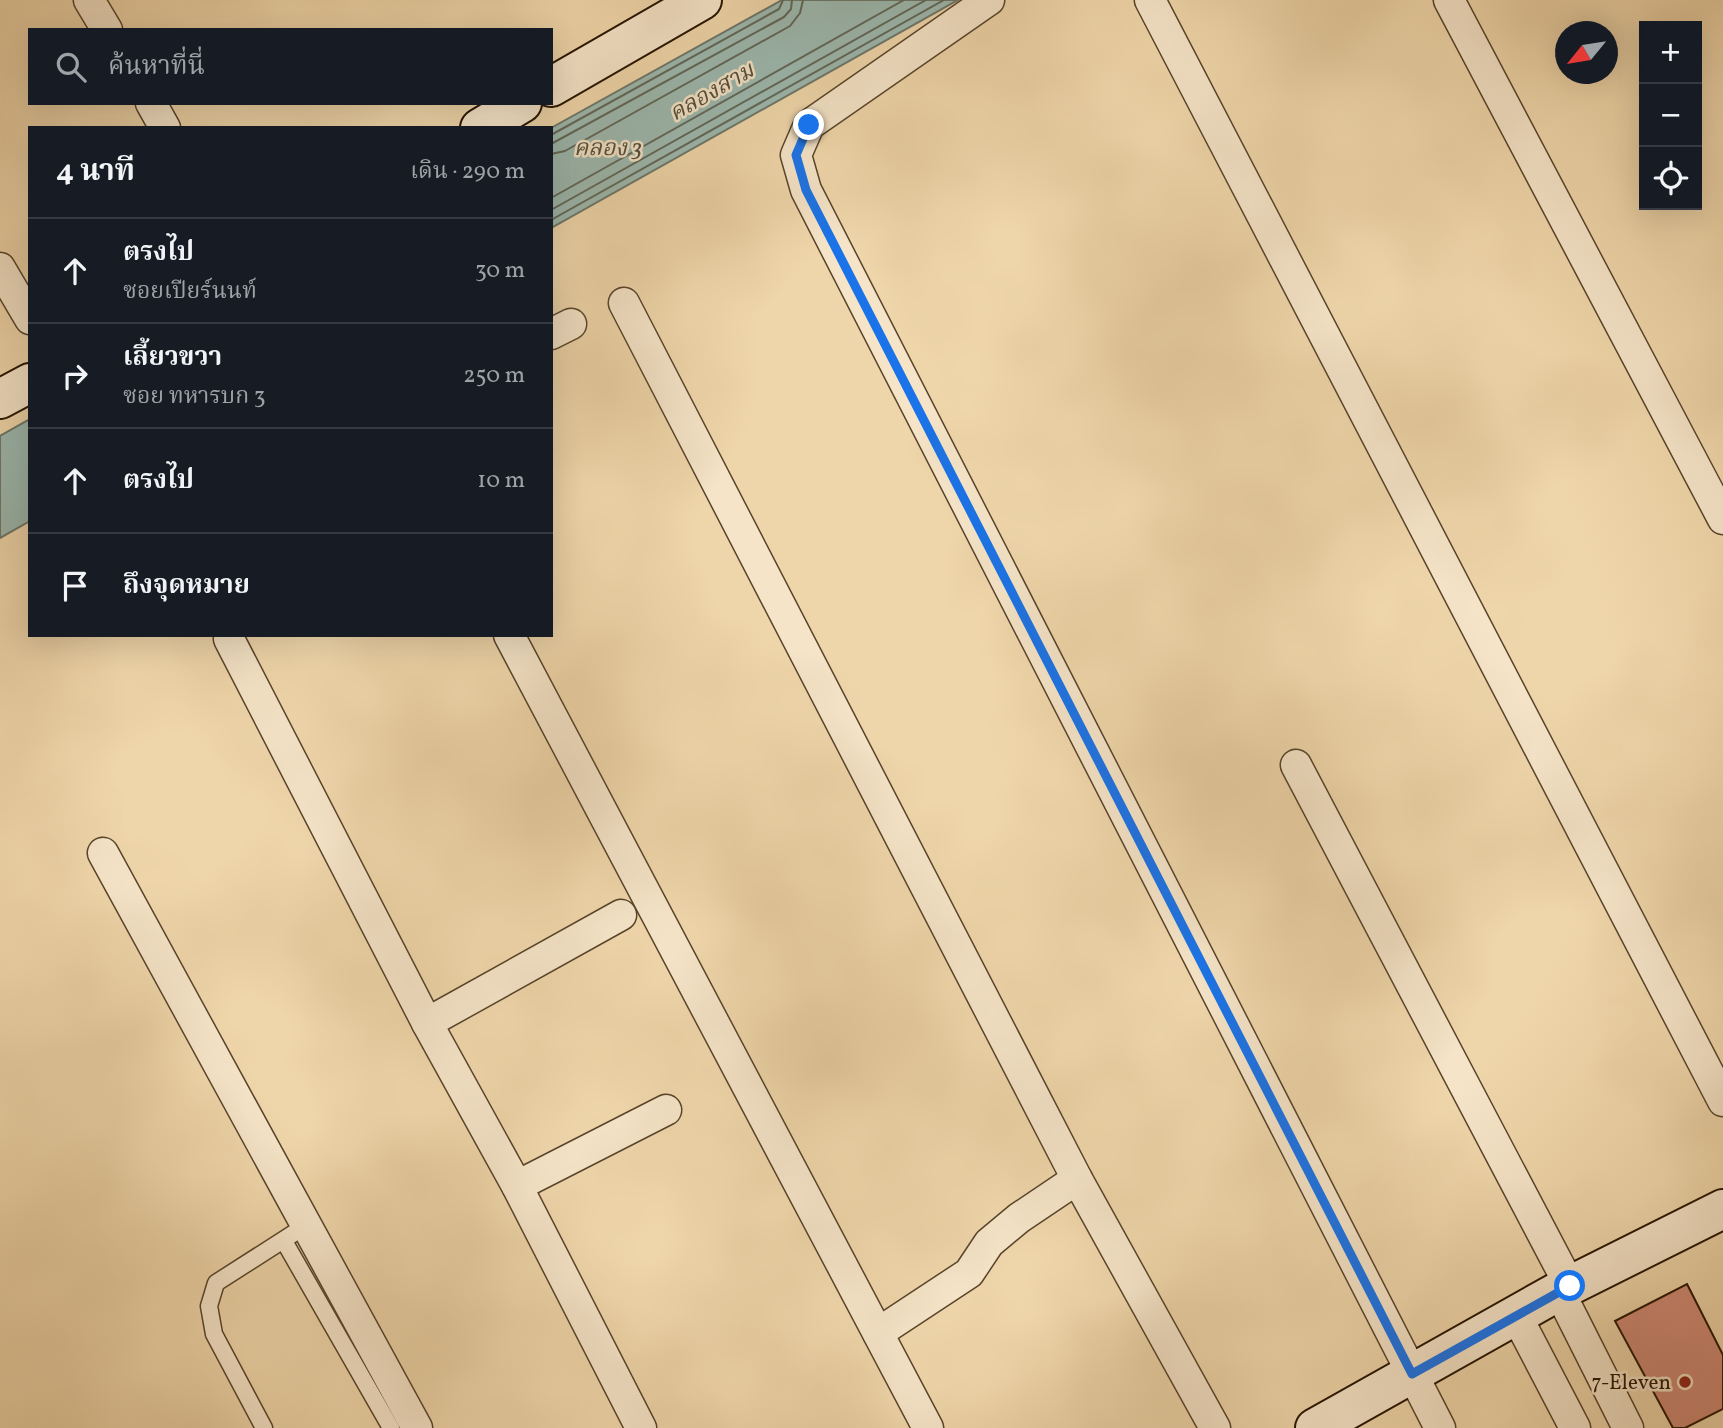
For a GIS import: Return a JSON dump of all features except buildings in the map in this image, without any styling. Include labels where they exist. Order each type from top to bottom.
[{"type":"street","points":[[89,0],[106,28]]},
{"type":"street","points":[[553,86],[702,0]]},
{"type":"street","points":[[989,0],[809,125],[796,155],[806,190],[1440,1428]]},
{"type":"street","points":[[1150,0],[1723,1101]]},
{"type":"street","points":[[1449,0],[1723,519]]},
{"type":"street","points":[[152,105],[164,126]]},
{"type":"street","points":[[483,126],[519,105]]},
{"type":"street","points":[[0,268],[28,316]]},
{"type":"street","points":[[624,303],[1077,1178],[1215,1428]]},
{"type":"street","points":[[0,399],[28,384]]},
{"type":"street","points":[[510,637],[929,1428]]},
{"type":"street","points":[[229,639],[427,1023],[517,1185],[641,1428]]},
{"type":"street","points":[[1296,765],[1564,1289],[1628,1428]]},
{"type":"street","points":[[103,853],[295,1233],[417,1428]]},
{"type":"street","points":[[427,1023],[621,915]]},
{"type":"street","points":[[517,1185],[666,1110]]},
{"type":"street","points":[[878,1333],[969,1273],[989,1243],[1019,1218],[1077,1178]]},
{"type":"street","points":[[1315,1428],[1564,1289],[1723,1209]]},
{"type":"street","points":[[1516,1315],[1575,1428]]},
{"type":"lane","points":[[264,1428],[214,1334],[209,1306],[216,1283],[295,1233],[391,1428]]},
{"type":"water","name":"คลอง 3","points":[[782,0],[958,0],[553,227],[553,127]]},
{"type":"water","points":[[28,420],[28,522],[0,538],[0,436]]},
{"type":"place","name":"7-Eleven","points":[[1685,1382]]},
{"type":"route","points":[[809,125],[796,155],[806,190],[1412,1374],[1570,1286]]},
{"type":"water label","name":"คลองสาม","points":[[711,91]]}]
